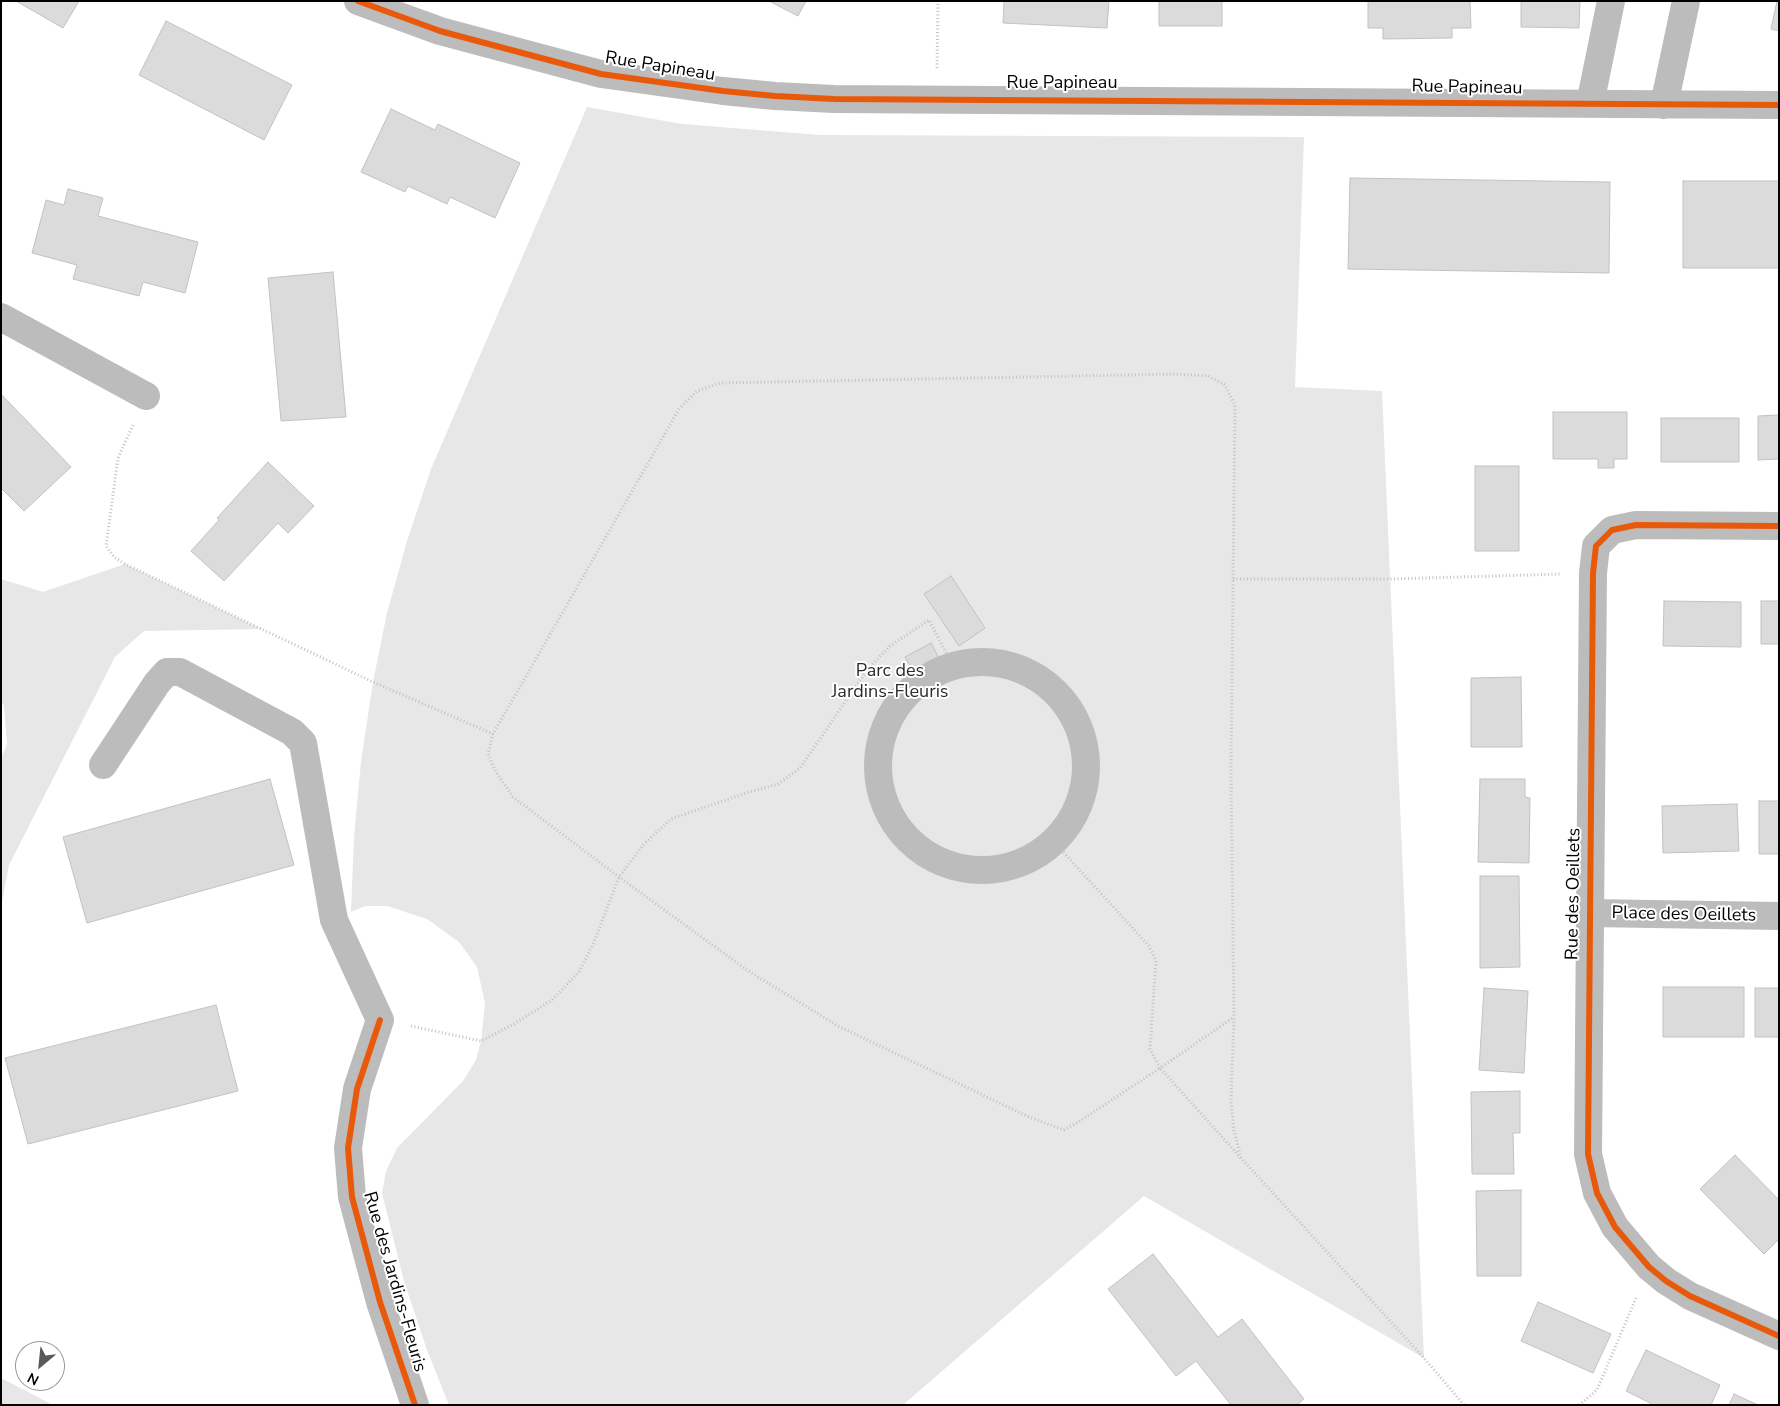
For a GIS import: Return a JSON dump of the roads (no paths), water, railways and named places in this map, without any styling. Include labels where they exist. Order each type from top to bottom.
[{"type":"street","name":"Rue Papineau","points":[[358,1],[440,31],[601,74],[723,92],[775,96],[834,99],[1779,106]]},
{"type":"street","points":[[1590,104],[1611,1]]},
{"type":"street","points":[[1664,105],[1686,1]]},
{"type":"street","points":[[1,317],[146,396]]},
{"type":"street","name":"Rue des Oeillets","points":[[1779,526],[1636,525],[1612,530],[1596,546],[1593,573],[1588,1154],[1597,1193],[1615,1227],[1649,1267],[1666,1281],[1690,1296],[1779,1336]]},
{"type":"street","points":[[969,663],[1001,664],[1039,679],[1068,708],[1078,727],[1084,747],[1086,768],[1084,788],[1078,808],[1054,842],[1036,855],[1016,865],[995,870],[973,870],[951,866],[930,857],[913,844],[898,828],[887,808],[880,787],[878,765],[883,736],[888,722],[899,703],[914,687],[933,674],[953,666],[969,663]]},
{"type":"street","name":"Rue des Jardins-Fleuris","points":[[103,765],[156,683],[167,672],[180,672],[292,732],[303,743],[334,920],[380,1020],[357,1089],[348,1148],[352,1197],[380,1302],[415,1405]]},
{"type":"street","name":"Place des Oeillets","points":[[1589,914],[1779,916]]},
{"type":"park label","name":"Parc des Jardins-Fleuris","points":[[890,682]]}]
